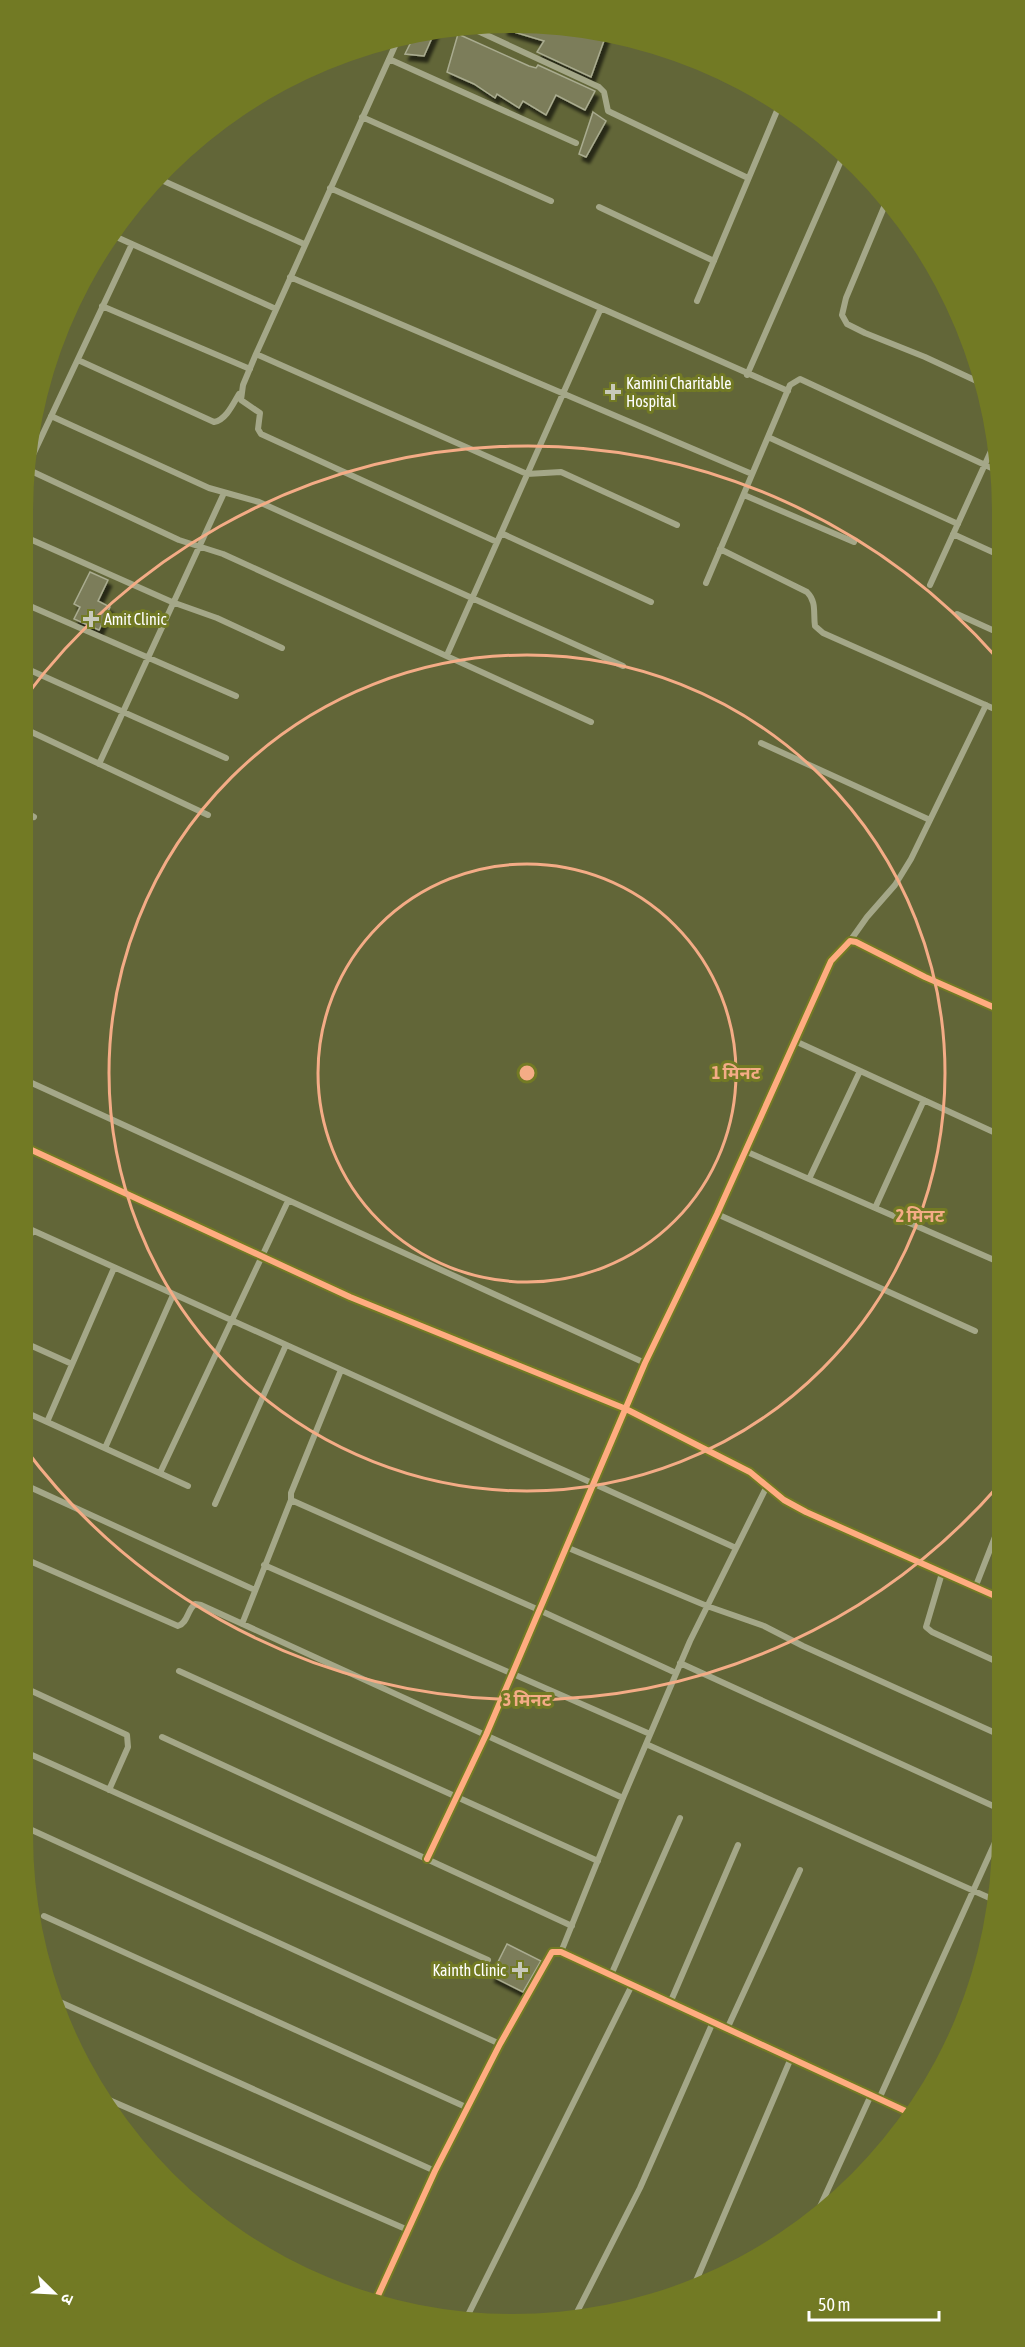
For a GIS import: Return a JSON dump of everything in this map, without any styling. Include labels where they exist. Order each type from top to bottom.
[{"type":"street","points":[[484,34],[599,87],[604,92],[608,111],[748,178]]},
{"type":"street","points":[[78,360],[214,422],[220,421],[240,394],[304,244],[394,48]]},
{"type":"street","points":[[389,59],[576,143]]},
{"type":"street","points":[[697,301],[776,112]]},
{"type":"street","points":[[362,117],[551,201]]},
{"type":"street","points":[[747,375],[840,162]]},
{"type":"street","points":[[165,182],[304,244]]},
{"type":"street","points":[[330,188],[747,375],[788,391]]},
{"type":"street","points":[[599,207],[714,261]]},
{"type":"street","points":[[883,209],[846,298],[842,315],[844,320],[865,333],[973,378]]},
{"type":"street","points":[[119,239],[276,309]]},
{"type":"street","points":[[38,444],[132,244]]},
{"type":"street","points":[[290,277],[752,474]]},
{"type":"street","points":[[102,306],[250,369]]},
{"type":"street","points":[[447,655],[601,308]]},
{"type":"street","points":[[256,354],[527,474],[561,472],[677,525]]},
{"type":"street","points":[[706,583],[790,385],[800,379],[990,467]]},
{"type":"street","points":[[240,394],[241,400],[260,413],[258,429],[261,434],[497,542]]},
{"type":"street","points":[[51,416],[224,493],[259,502],[623,666]]},
{"type":"street","points":[[768,437],[958,524]]},
{"type":"street","points":[[930,585],[989,457]]},
{"type":"street","points":[[35,472],[179,540],[223,554],[591,722]]},
{"type":"street","points":[[99,764],[224,493]]},
{"type":"street","points":[[744,495],[854,542]]},
{"type":"street","points":[[501,533],[651,602]]},
{"type":"street","points":[[953,534],[992,552]]},
{"type":"street","points":[[33,541],[172,602],[217,618],[282,648]]},
{"type":"street","points":[[720,549],[807,592],[813,597],[815,604],[815,626],[823,633],[992,708]]},
{"type":"street","points":[[33,608],[236,696]]},
{"type":"street","points":[[957,614],[992,630]]},
{"type":"street","points":[[33,672],[226,758]]},
{"type":"street","points":[[427,1859],[486,1735],[645,1363],[717,1214],[831,961],[895,885],[911,859],[986,705]]},
{"type":"street","points":[[33,733],[208,815]]},
{"type":"street","points":[[761,743],[930,820]]},
{"type":"street","points":[[850,941],[864,944],[925,977],[992,1006]]},
{"type":"street","points":[[795,1041],[992,1131]]},
{"type":"street","points":[[809,1179],[860,1071]]},
{"type":"street","points":[[33,1084],[645,1363]]},
{"type":"street","points":[[875,1208],[924,1100]]},
{"type":"street","points":[[33,1151],[350,1297],[626,1409],[750,1472],[784,1500],[806,1512],[992,1595]]},
{"type":"street","points":[[746,1151],[992,1258]]},
{"type":"street","points":[[160,1473],[288,1201]]},
{"type":"street","points":[[717,1214],[975,1331]]},
{"type":"street","points":[[33,1231],[736,1548]]},
{"type":"street","points":[[47,1422],[114,1268]]},
{"type":"street","points":[[105,1448],[173,1295]]},
{"type":"street","points":[[215,1504],[286,1346]]},
{"type":"street","points":[[33,1347],[72,1364]]},
{"type":"street","points":[[242,1624],[291,1500],[291,1493],[341,1370]]},
{"type":"street","points":[[33,1416],[188,1486]]},
{"type":"street","points":[[561,1952],[680,1663],[767,1486]]},
{"type":"street","points":[[33,1489],[255,1590]]},
{"type":"street","points":[[291,1500],[676,1673]]},
{"type":"street","points":[[975,1588],[992,1545]]},
{"type":"street","points":[[566,1547],[707,1606],[777,1631],[803,1646],[992,1731]]},
{"type":"street","points":[[33,1563],[174,1625],[182,1625],[190,1608],[195,1604],[201,1605],[623,1797]]},
{"type":"street","points":[[264,1565],[650,1734]]},
{"type":"street","points":[[942,1573],[926,1626],[932,1632],[992,1659]]},
{"type":"street","points":[[680,1663],[992,1805]]},
{"type":"street","points":[[179,1671],[598,1861]]},
{"type":"street","points":[[33,1692],[126,1735],[128,1747],[108,1790]]},
{"type":"street","points":[[162,1737],[572,1926]]},
{"type":"street","points":[[646,1743],[988,1897]]},
{"type":"street","points":[[33,1756],[488,1960]]},
{"type":"street","points":[[611,1975],[680,1818]]},
{"type":"street","points":[[33,1831],[500,2044]]},
{"type":"street","points":[[670,2002],[738,1845]]},
{"type":"street","points":[[879,2099],[991,1851]]},
{"type":"street","points":[[727,2029],[801,1870]]},
{"type":"street","points":[[44,1916],[468,2108]]},
{"type":"street","points":[[378,2295],[435,2171],[500,2044],[549,1954],[555,1951],[904,2110]]},
{"type":"street","points":[[470,2312],[632,1985]]},
{"type":"street","points":[[64,2004],[435,2171]]},
{"type":"street","points":[[578,2309],[640,2188],[713,2022]]},
{"type":"street","points":[[698,2277],[791,2058]]},
{"type":"street","points":[[823,2200],[871,2095]]},
{"type":"street","points":[[115,2103],[408,2230]]},
{"type":"building","points":[[518,33],[604,42],[591,77],[537,52],[544,41]]},
{"type":"building","points":[[457,36],[462,36],[529,66],[536,68],[538,65],[595,91],[585,110],[556,95],[546,115],[523,101],[519,108],[497,94],[495,98],[474,84],[447,72]]},
{"type":"building","points":[[431,40],[424,56],[405,54],[410,44]]},
{"type":"building","points":[[593,112],[606,121],[586,157],[579,154]]},
{"type":"building","points":[[90,572],[108,580],[98,601],[110,607],[99,630],[74,619],[80,607],[74,604]]},
{"type":"building","points":[[507,1944],[541,1961],[523,1992],[491,1976]]},
{"type":"cycle path","points":[[427,1859],[486,1735],[645,1363],[717,1214],[831,961],[850,941],[856,942],[925,977],[992,1006]]},
{"type":"cycle path","points":[[33,1151],[350,1297],[626,1409],[750,1472],[784,1500],[806,1512],[992,1595]]},
{"type":"cycle path","points":[[378,2295],[435,2171],[500,2044],[552,1952],[561,1952],[904,2110]]},
{"type":"place","name":"Kamini Charitable Hospital","points":[[613,392]]},
{"type":"place","name":"Amit Clinic","points":[[91,619]]},
{"type":"place","name":"Kainth Clinic","points":[[520,1970]]}]
